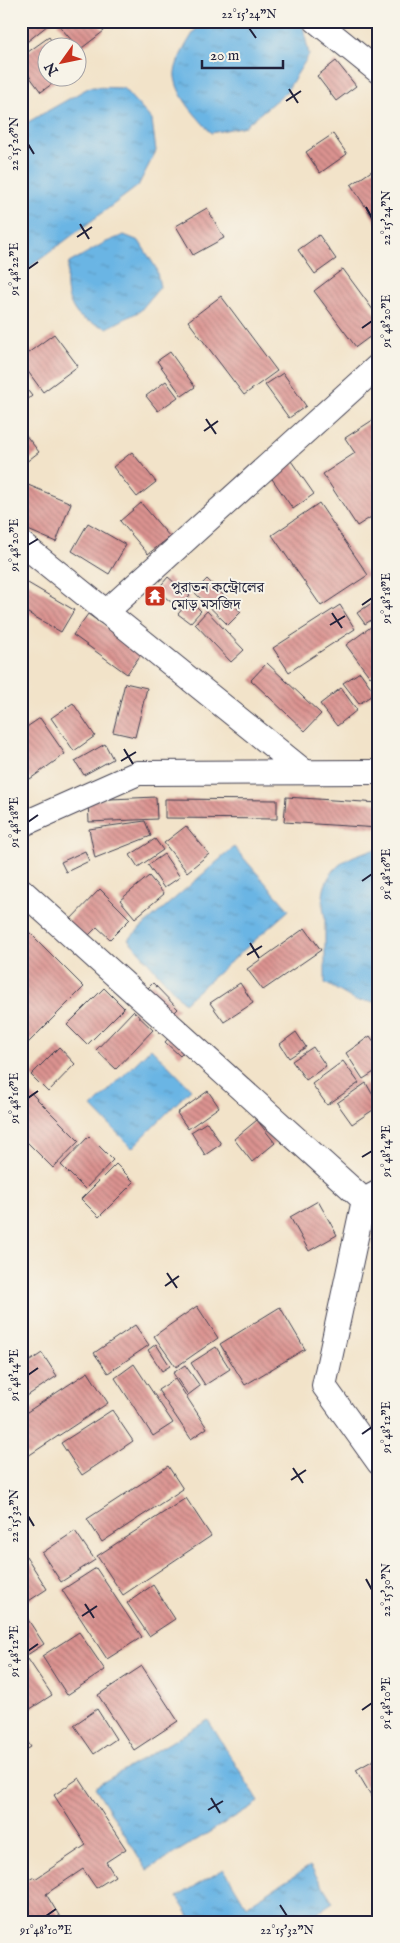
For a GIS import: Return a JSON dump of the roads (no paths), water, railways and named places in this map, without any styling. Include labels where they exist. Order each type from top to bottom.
[{"type":"street","points":[[316,21],[379,72]]},
{"type":"street","points":[[106,612],[379,365]]},
{"type":"street","points":[[21,544],[305,772]]},
{"type":"street","points":[[21,825],[138,773],[379,772]]},
{"type":"street","points":[[21,890],[371,1196],[324,1386],[379,1463]]},
{"type":"water","points":[[202,21],[302,21],[309,55],[286,92],[245,126],[211,133],[180,93],[175,77],[177,64],[189,40]]},
{"type":"water","points":[[90,87],[123,88],[152,120],[156,151],[138,186],[30,267],[21,267],[21,126]]},
{"type":"water","points":[[124,235],[139,241],[156,268],[160,287],[140,311],[107,328],[84,319],[74,309],[67,290],[69,263],[104,243]]},
{"type":"water","points":[[234,847],[289,910],[184,1003],[128,939]]},
{"type":"water","points":[[379,849],[379,1002],[356,1001],[325,983],[324,890],[334,870],[343,862],[353,856]]},
{"type":"water","points":[[151,1048],[191,1089],[132,1148],[92,1107]]},
{"type":"water","points":[[208,1720],[259,1802],[147,1870],[95,1787]]},
{"type":"water","points":[[310,1866],[333,1902],[303,1922],[193,1922],[177,1897],[224,1869],[246,1906]]},
{"type":"place","name":"পুরাতন কন্ট্রোলের মোড় মসজিদ","points":[[155,596]]}]
